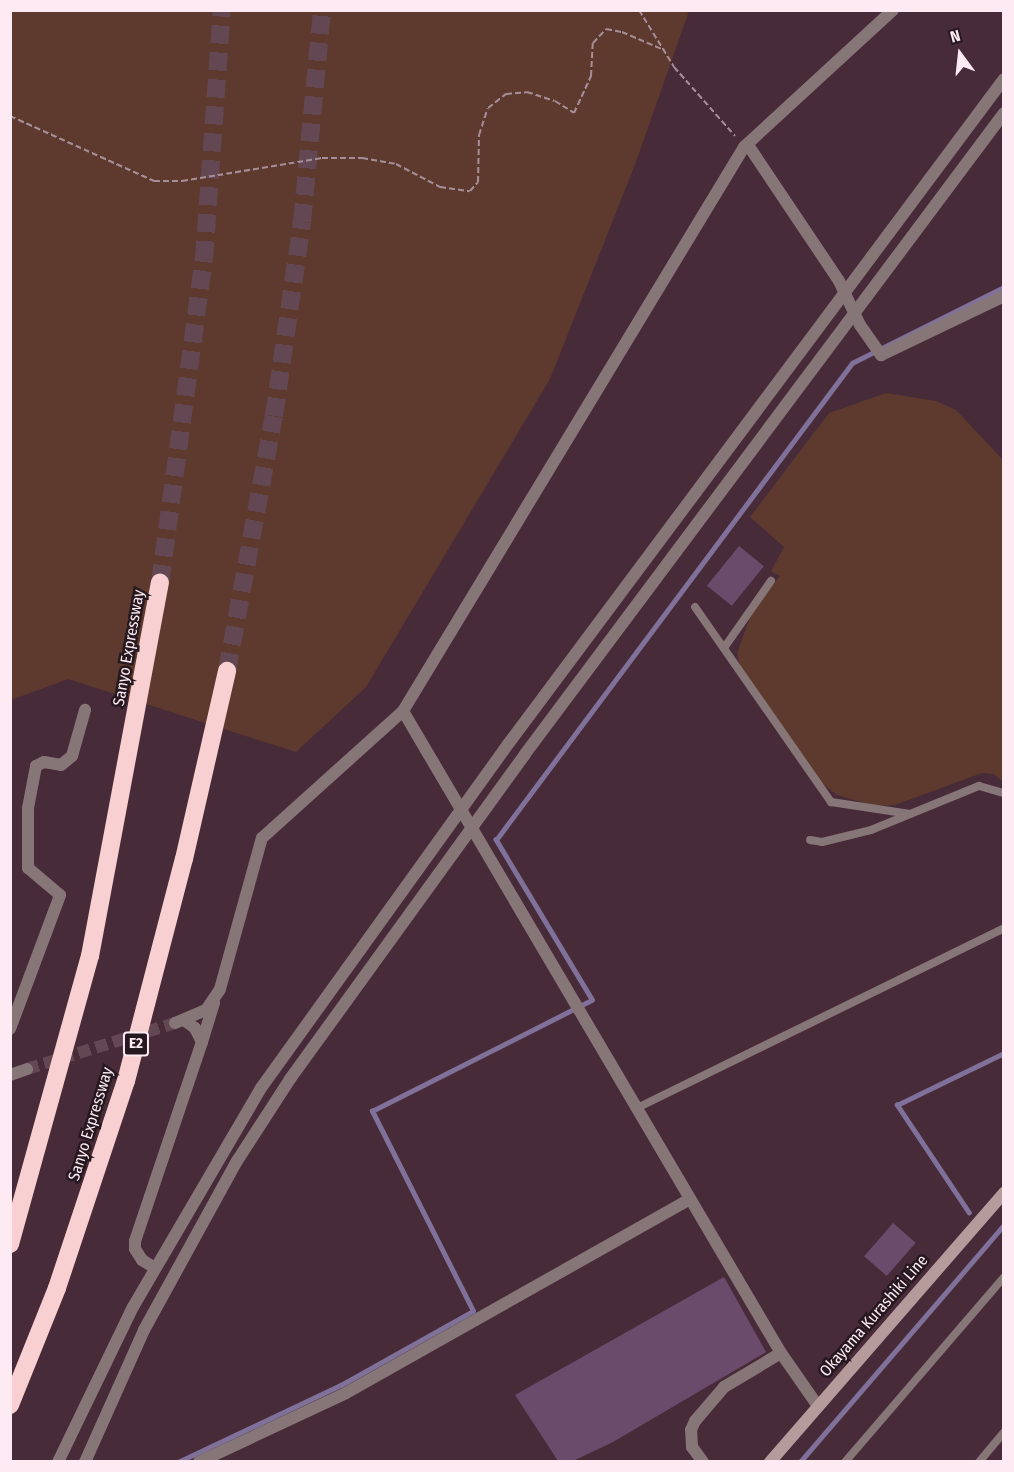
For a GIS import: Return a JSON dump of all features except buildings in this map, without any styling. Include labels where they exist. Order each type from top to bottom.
[{"type":"highway","name":"Sanyo Expressway","points":[[10,1244],[90,956],[160,583]]},
{"type":"highway","name":"Sanyo Expressway","points":[[10,1405],[57,1288],[126,1081],[184,859],[227,671]]},
{"type":"main road","name":"Okayama Kurashiki Line","points":[[770,1461],[1004,1193]]},
{"type":"street","points":[[155,1268],[142,1260],[135,1249],[135,1241],[202,1042],[262,838],[403,711],[746,146],[893,10]]},
{"type":"street","points":[[58,1461],[155,1268],[261,1088],[462,811],[1004,79]]},
{"type":"street","points":[[85,1461],[144,1330],[237,1161],[317,1041],[1004,113]]},
{"type":"street","points":[[746,146],[845,293],[854,313],[881,355],[1004,296]]},
{"type":"street","points":[[10,1029],[60,895],[28,868],[28,808],[36,766],[44,762],[61,765],[72,756],[85,710]]},
{"type":"street","points":[[403,711],[781,1353],[818,1406]]},
{"type":"street","points":[[202,1042],[195,1028],[180,1022],[206,1010],[215,999]]},
{"type":"street","points":[[10,1075],[27,1069]]},
{"type":"street","points":[[199,1461],[346,1393],[690,1199]]},
{"type":"street","points":[[702,1461],[692,1447],[691,1431],[695,1421],[724,1387],[781,1353]]},
{"type":"lane","points":[[724,648],[771,580]]},
{"type":"lane","points":[[695,607],[831,802],[910,814]]},
{"type":"lane","points":[[810,840],[822,842],[871,830],[979,786],[1004,793]]},
{"type":"lane","points":[[637,1108],[1004,928]]},
{"type":"lane","points":[[845,1461],[1004,1277]]},
{"type":"lane","points":[[979,1461],[1004,1432]]},
{"type":"path","points":[[639,10],[664,50],[746,146]]},
{"type":"path","points":[[10,116],[154,181],[182,182],[322,158],[362,158],[396,164],[440,187],[470,191],[478,182],[479,135],[488,108],[506,94],[527,92],[555,101],[574,113],[591,76],[593,44],[606,29],[621,32],[664,50]]},
{"type":"shaded area","points":[[11,11],[689,11],[636,162],[550,379],[366,687],[296,752],[68,679],[11,700]]},
{"type":"shaded area","points":[[886,393],[936,401],[956,410],[1004,461],[1003,782],[994,774],[982,773],[895,805],[875,806],[837,795],[823,784],[741,670],[737,653],[752,612],[780,576],[771,571],[784,547],[750,517],[829,413]]},
{"type":"waterway","points":[[178,1462],[341,1385],[473,1311],[372,1111],[592,1000],[496,840],[852,363],[1004,287]]},
{"type":"waterway","points":[[969,1213],[897,1105],[1004,1053]]},
{"type":"waterway","points":[[800,1462],[1004,1225]]},
{"type":"tunnel","points":[[160,583],[204,259],[222,10]]},
{"type":"tunnel","points":[[227,671],[274,416],[302,222],[322,10]]},
{"type":"tunnel","points":[[27,1069],[175,1023]]}]
